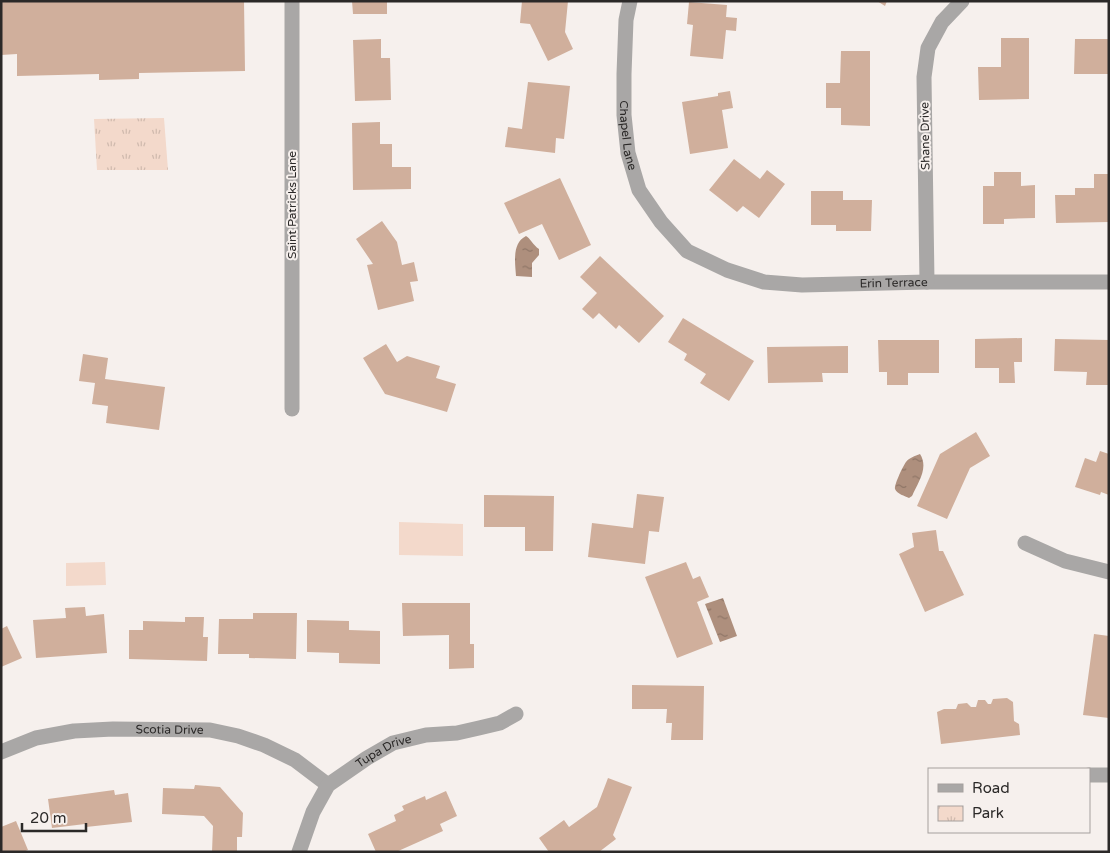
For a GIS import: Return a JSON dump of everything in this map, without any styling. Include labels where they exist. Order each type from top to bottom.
[{"type":"street","name":"Saint Patricks Lane","points":[[292,1],[292,409]]},
{"type":"street","name":"Chapel Lane","points":[[630,1],[626,20],[624,74],[624,114],[628,153],[640,190],[661,222],[687,251]]},
{"type":"street","name":"Shane Drive","points":[[927,282],[924,78],[928,48],[942,22],[962,1]]},
{"type":"street","name":"Erin Terrace","points":[[687,251],[727,270],[764,282],[802,285],[927,282],[1109,282]]},
{"type":"street","points":[[1025,543],[1065,561],[1109,572]]},
{"type":"street","name":"Tupa Drive","points":[[299,852],[313,812],[328,785],[367,758],[394,744],[426,735],[457,733],[500,723],[516,714]]},
{"type":"street","name":"Scotia Drive","points":[[1,752],[36,738],[74,732],[113,729],[210,730],[238,736],[264,745],[295,760],[328,785]]},
{"type":"street","points":[[1090,775],[1109,775]]},
{"type":"green space","points":[[164,118],[168,170],[97,170],[94,119]]},
{"type":"green space","points":[[399,522],[463,524],[463,556],[399,555]]},
{"type":"green space","points":[[105,562],[106,585],[66,586],[66,563]]},
{"type":"water","points":[[526,236],[539,249],[539,255],[532,263],[532,277],[516,276],[516,248],[518,243]]},
{"type":"water","points":[[920,454],[923,470],[912,496],[909,498],[897,492],[895,487],[906,462]]},
{"type":"water","points":[[723,598],[737,636],[720,642],[705,604]]},
{"type":"building","points":[[1,1],[244,1],[245,71],[139,73],[139,79],[99,80],[99,74],[17,76],[17,54],[1,55]]},
{"type":"building","points":[[352,1],[387,1],[387,14],[353,14]]},
{"type":"building","points":[[522,1],[568,1],[565,32],[573,49],[548,61],[530,24],[520,23]]},
{"type":"building","points":[[877,1],[887,1],[885,6]]},
{"type":"building","points":[[689,2],[727,5],[726,17],[737,18],[736,31],[726,30],[723,59],[690,56],[693,25],[687,24]]},
{"type":"building","points":[[1001,38],[1029,38],[1029,99],[979,100],[978,67],[1001,67]]},
{"type":"building","points":[[381,39],[381,58],[390,58],[391,100],[355,101],[353,40]]},
{"type":"building","points":[[1075,39],[1109,39],[1109,74],[1074,74]]},
{"type":"building","points":[[841,51],[870,51],[870,126],[841,125],[841,108],[826,108],[826,83],[840,83]]},
{"type":"building","points":[[528,82],[570,86],[564,139],[556,138],[555,153],[505,147],[508,127],[522,129]]},
{"type":"building","points":[[730,91],[733,108],[722,110],[728,148],[690,154],[682,102],[718,96],[718,93]]},
{"type":"building","points":[[380,122],[380,144],[392,144],[392,167],[411,167],[411,189],[353,190],[352,123]]},
{"type":"building","points":[[734,159],[760,179],[767,170],[785,184],[759,218],[743,206],[737,212],[709,190]]},
{"type":"building","points":[[994,172],[1021,172],[1021,186],[1035,185],[1035,218],[1004,219],[1004,224],[983,224],[983,186],[994,186]]},
{"type":"building","points":[[1094,174],[1109,174],[1109,222],[1056,223],[1055,195],[1075,195],[1075,188],[1094,188]]},
{"type":"building","points":[[560,178],[591,245],[559,260],[542,224],[519,234],[504,203]]},
{"type":"building","points":[[811,191],[843,191],[843,200],[872,200],[871,231],[836,231],[836,225],[811,225]]},
{"type":"building","points":[[382,221],[397,242],[402,265],[414,262],[418,281],[410,282],[414,301],[378,310],[367,265],[373,264],[356,239]]},
{"type":"building","points":[[600,256],[664,316],[639,343],[619,325],[616,329],[599,313],[593,319],[582,309],[597,293],[580,277]]},
{"type":"building","points":[[683,318],[754,361],[729,401],[700,383],[706,374],[684,360],[687,354],[668,342]]},
{"type":"building","points":[[1022,338],[1022,362],[1014,362],[1015,383],[999,383],[999,368],[975,368],[975,339]]},
{"type":"building","points":[[1055,339],[1109,340],[1109,385],[1086,385],[1087,372],[1054,371]]},
{"type":"building","points":[[878,340],[939,340],[939,373],[908,373],[908,385],[887,385],[887,372],[879,372]]},
{"type":"building","points":[[386,344],[397,362],[407,356],[440,366],[436,378],[456,384],[447,412],[385,394],[363,358]]},
{"type":"building","points":[[848,346],[848,373],[822,373],[823,382],[768,383],[767,347]]},
{"type":"building","points":[[83,354],[108,358],[105,379],[165,387],[159,430],[106,423],[108,406],[92,404],[95,383],[79,381]]},
{"type":"building","points":[[976,432],[990,456],[970,468],[947,519],[917,506],[940,454]]},
{"type":"building","points":[[1100,451],[1109,454],[1109,495],[1101,492],[1100,495],[1075,487],[1085,458],[1096,462]]},
{"type":"building","points":[[637,494],[664,497],[659,532],[649,531],[645,564],[588,557],[592,523],[633,528]]},
{"type":"building","points":[[484,495],[554,496],[553,551],[525,551],[525,527],[484,527]]},
{"type":"building","points":[[936,530],[939,551],[943,551],[964,595],[925,612],[899,554],[914,547],[912,533]]},
{"type":"building","points":[[686,562],[693,579],[700,576],[709,597],[697,602],[713,644],[677,658],[645,577]]},
{"type":"building","points":[[402,603],[470,603],[470,644],[474,644],[474,668],[449,669],[449,635],[403,636]]},
{"type":"building","points":[[85,607],[86,616],[104,614],[107,653],[36,658],[33,620],[66,618],[65,608]]},
{"type":"building","points":[[253,613],[297,613],[296,659],[249,658],[249,654],[218,654],[219,619],[253,619]]},
{"type":"building","points":[[185,617],[204,617],[203,637],[208,637],[207,661],[129,659],[129,630],[143,630],[143,621],[185,622]]},
{"type":"building","points":[[307,620],[349,621],[349,630],[380,631],[380,664],[339,663],[339,653],[307,652]]},
{"type":"building","points":[[7,626],[22,658],[1,667],[1,629]]},
{"type":"building","points":[[1094,634],[1109,636],[1109,718],[1083,715]]},
{"type":"building","points":[[632,685],[704,686],[703,740],[671,740],[672,723],[666,723],[667,709],[632,709]]},
{"type":"building","points":[[1007,698],[1013,702],[1014,721],[1019,724],[1020,735],[941,744],[937,712],[944,709],[956,709],[958,704],[967,703],[971,707],[976,707],[978,700],[985,700],[988,704],[991,704],[993,699]]},
{"type":"building","points":[[608,778],[632,787],[613,835],[616,839],[599,852],[549,852],[539,838],[564,820],[569,827],[597,807]]},
{"type":"building","points":[[195,785],[220,787],[243,813],[242,837],[237,837],[237,852],[212,852],[213,826],[204,816],[162,814],[163,788],[194,789]]},
{"type":"building","points":[[114,790],[115,795],[128,793],[132,822],[86,827],[85,824],[52,828],[48,799]]},
{"type":"building","points":[[446,791],[457,816],[440,824],[443,831],[396,852],[376,852],[368,834],[396,821],[394,815],[404,810],[402,806],[425,796],[426,800]]},
{"type":"building","points":[[16,821],[28,850],[23,852],[1,852],[1,827]]}]
